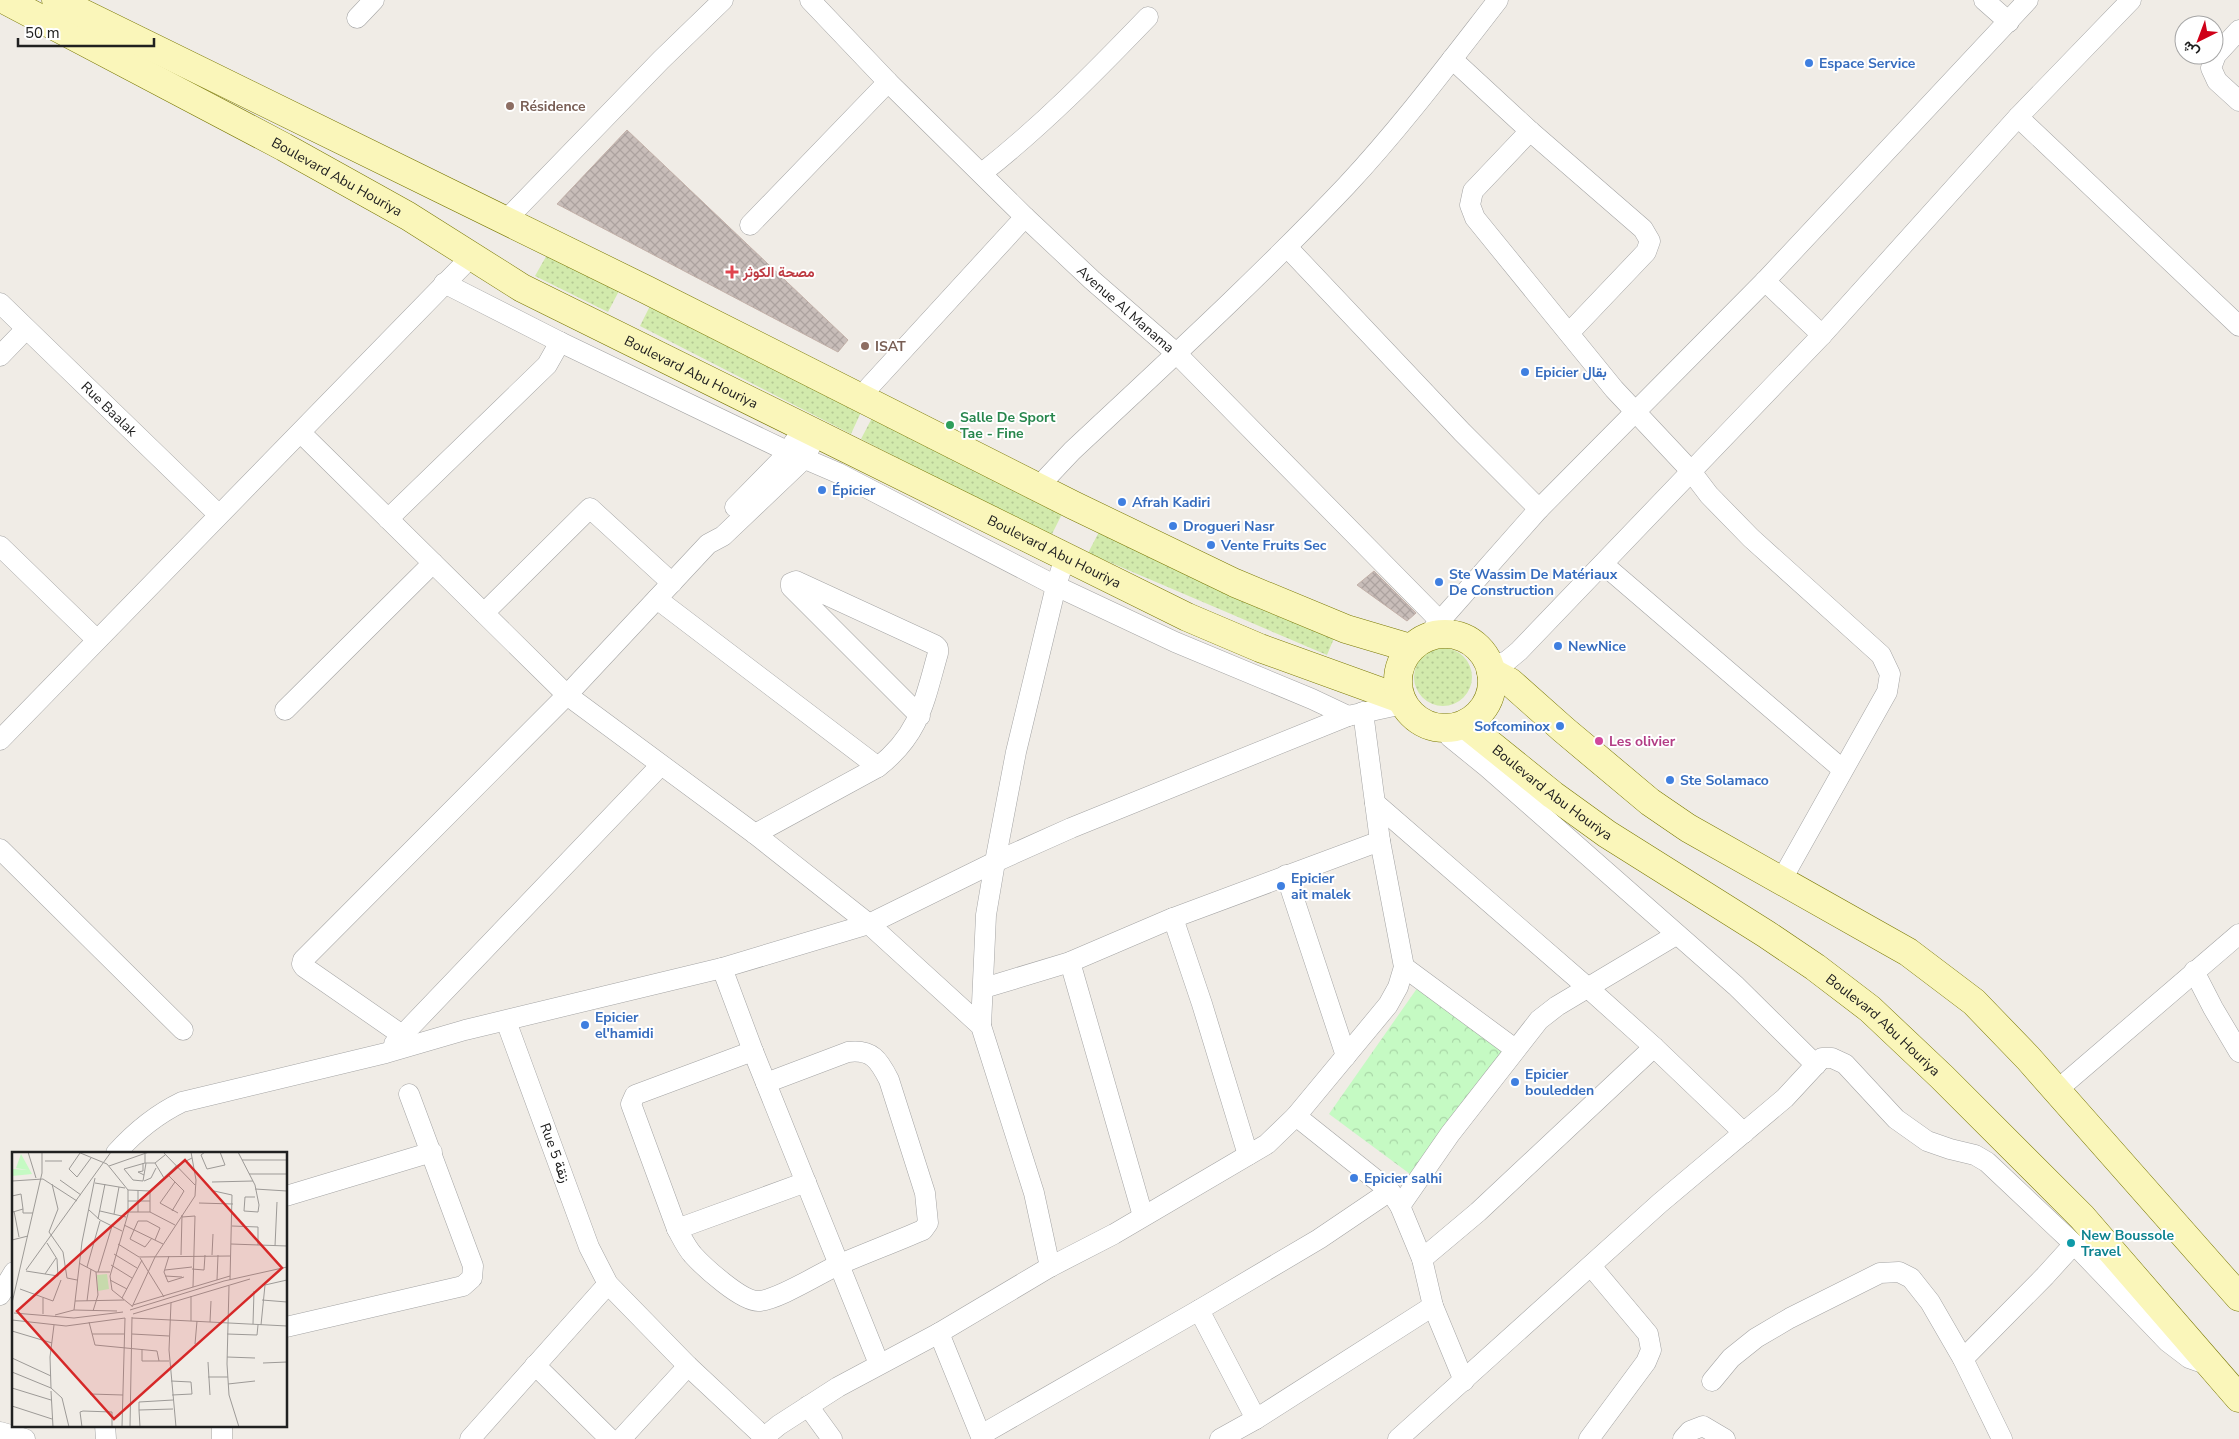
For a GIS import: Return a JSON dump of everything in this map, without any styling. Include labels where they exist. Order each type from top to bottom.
[{"type":"main road","name":"Boulevard Abu Houriya","points":[[5,0],[284,147],[408,216],[522,288],[1188,617],[1260,648],[1402,701]]},
{"type":"main road","points":[[56,0],[505,222],[647,290],[1235,583],[1346,629],[1425,635],[1441,633],[1464,637],[1478,647],[1490,669],[1492,684],[1488,700],[1479,714],[1455,726],[1427,725],[1418,720],[1402,701],[1398,688],[1398,671],[1401,661],[1425,635]]},
{"type":"main road","points":[[1490,669],[1510,682],[1650,802],[1688,828],[1782,879],[1908,952],[1974,1002],[2028,1058],[2239,1297]]},
{"type":"main road","name":"Boulevard Abu Houriya","points":[[1455,726],[1607,834],[1774,940],[1870,1009],[2082,1217],[2239,1398]]},
{"type":"street","points":[[357,18],[374,0]]},
{"type":"street","points":[[505,222],[661,60],[723,0]]},
{"type":"street","name":"Avenue Al Manama","points":[[810,0],[888,82],[1025,217],[1092,280],[1176,353],[1425,635]]},
{"type":"street","points":[[1039,486],[1072,451],[1287,247],[1378,150],[1498,0]]},
{"type":"street","points":[[1984,0],[2009,22]]},
{"type":"street","points":[[1425,635],[1539,509],[1765,281],[2028,0]]},
{"type":"street","points":[[1490,669],[1507,661],[1518,651],[1603,564],[1690,470],[1822,335],[2018,117],[2130,0]]},
{"type":"street","points":[[982,173],[1044,122],[1148,18]]},
{"type":"street","points":[[2239,30],[2216,55],[2211,68],[2217,80],[2239,101]]},
{"type":"street","points":[[1452,59],[1530,131],[1644,229],[1650,240],[1646,252],[1569,333]]},
{"type":"street","points":[[750,226],[888,82]]},
{"type":"street","points":[[2018,117],[2239,326]]},
{"type":"street","points":[[1530,131],[1473,191],[1470,205],[1475,218],[1634,412],[1690,470],[1709,495],[1751,538],[1881,655],[1890,674],[1888,692],[1842,769],[1782,879]]},
{"type":"street","points":[[860,397],[1025,217]]},
{"type":"street","points":[[1287,247],[1449,419],[1539,509]]},
{"type":"street","points":[[0,740],[96,639],[218,514],[301,433],[471,257]]},
{"type":"street","points":[[1765,281],[1822,335]]},
{"type":"street","points":[[444,283],[560,342],[838,473],[1056,586],[1175,642],[1312,699],[1355,714]]},
{"type":"street","name":"Rue Baalak","points":[[0,303],[218,514]]},
{"type":"street","points":[[0,356],[26,329]]},
{"type":"street","points":[[388,518],[547,365],[560,342]]},
{"type":"street","points":[[402,1035],[304,967],[302,964],[303,960],[567,695],[708,544],[713,528],[797,455],[809,429]]},
{"type":"street","points":[[301,433],[567,695],[660,766],[755,834],[869,924],[981,1026]]},
{"type":"street","points":[[484,613],[590,508],[672,583]]},
{"type":"street","points":[[0,546],[96,639]]},
{"type":"street","points":[[1050,1267],[1034,1193],[981,1026],[986,915],[995,862],[1016,752],[1056,586],[1065,557]]},
{"type":"street","points":[[285,710],[433,563]]},
{"type":"street","points":[[1603,564],[1842,769]]},
{"type":"street","points":[[755,834],[878,767],[895,753],[920,716],[938,653],[935,645],[796,581],[791,583],[791,587],[920,716]]},
{"type":"street","points":[[657,599],[878,767]]},
{"type":"street","points":[[117,1152],[159,1114],[182,1102],[386,1053],[465,1030],[722,968],[869,924],[995,862],[1071,828],[1355,714],[1402,701]]},
{"type":"street","points":[[763,1438],[808,1406],[879,1364],[939,1333],[1050,1267],[1114,1234],[1267,1144],[1296,1116],[1388,1005],[1398,987],[1404,967],[1380,842],[1375,803],[1355,714]]},
{"type":"street","points":[[1455,726],[1450,737],[1487,767],[1736,986],[1816,1065]]},
{"type":"street","points":[[386,1053],[660,766]]},
{"type":"street","points":[[1375,803],[1587,987],[1654,1047],[1744,1133]]},
{"type":"street","points":[[984,988],[1070,962],[1173,918],[1380,842]]},
{"type":"street","points":[[0,849],[183,1030]]},
{"type":"street","points":[[1286,875],[1346,1056]]},
{"type":"street","points":[[1173,918],[1202,1004],[1248,1156]]},
{"type":"street","points":[[939,1333],[981,1437],[1319,1239],[1395,1198],[1450,1134],[1538,1020],[1587,987],[1676,934]]},
{"type":"street","points":[[2056,1091],[2239,934]]},
{"type":"street","points":[[1070,962],[1143,1216]]},
{"type":"street","points":[[1404,967],[1515,1049]]},
{"type":"street","points":[[722,968],[752,1051],[879,1364]]},
{"type":"street","points":[[2194,971],[2239,1052]]},
{"type":"street","name":"Rue 5 زنقة","points":[[506,1021],[589,1247],[608,1284],[688,1366],[763,1438]]},
{"type":"street","points":[[1422,1260],[1465,1223],[1654,1047]]},
{"type":"street","points":[[752,1051],[635,1095],[631,1104],[677,1229],[692,1254],[720,1280],[751,1300],[756,1301],[770,1298],[838,1265],[923,1230],[928,1223],[924,1193],[889,1080],[882,1066],[873,1056],[860,1051],[848,1052],[766,1083]]},
{"type":"street","points":[[1398,1439],[1660,1203],[1790,1093],[1822,1058],[1826,1057],[1845,1064],[1896,1119],[1927,1141],[1950,1150],[1975,1155],[1987,1162],[2074,1244],[2177,1350],[2189,1358],[2210,1365]]},
{"type":"street","points":[[288,1327],[463,1286],[469,1282],[474,1271],[473,1266],[409,1094]]},
{"type":"street","points":[[1296,1116],[1395,1198],[1422,1260],[1433,1306],[1464,1381]]},
{"type":"street","points":[[288,1195],[432,1152]]},
{"type":"street","points":[[677,1229],[806,1182]]},
{"type":"street","points":[[1963,1360],[2074,1244]]},
{"type":"street","points":[[1589,1439],[1646,1362],[1651,1350],[1648,1334],[1591,1266]]},
{"type":"street","points":[[1712,1381],[1731,1358],[1756,1338],[1790,1318],[1863,1281],[1880,1273],[1892,1271],[1911,1278],[1942,1321],[2002,1439]]},
{"type":"street","points":[[0,1295],[12,1275]]},
{"type":"street","points":[[470,1439],[608,1284]]},
{"type":"street","points":[[1220,1439],[1256,1419],[1433,1306]]},
{"type":"street","points":[[1199,1310],[1256,1419]]},
{"type":"street","points":[[535,1365],[610,1439]]},
{"type":"street","points":[[621,1439],[688,1366]]},
{"type":"street","points":[[808,1406],[832,1439]]},
{"type":"street","points":[[105,1426],[106,1439]]},
{"type":"street","points":[[222,1426],[222,1439]]},
{"type":"street","points":[[1683,1439],[1690,1431],[1703,1426],[1725,1439]]},
{"type":"street","points":[[0,1432],[25,1439]]},
{"type":"green space","points":[[548,253],[620,289],[608,312],[535,276]]},
{"type":"green space","points":[[651,304],[862,410],[851,434],[640,326]]},
{"type":"green space","points":[[873,416],[1063,512],[1051,536],[861,439]]},
{"type":"green space","points":[[1100,530],[1335,636],[1327,655],[1088,553]]},
{"type":"green space","points":[[1443,648],[1454,650],[1467,661],[1472,677],[1470,688],[1459,701],[1443,706],[1432,704],[1419,693],[1414,677],[1416,666],[1427,653]]},
{"type":"green space","points":[[1418,987],[1507,1050],[1410,1174],[1329,1114]]},
{"type":"building","name":"مصحة الكوثر","points":[[627,130],[848,340],[838,352],[557,204]]},
{"type":"building","points":[[1374,571],[1416,613],[1407,621],[1357,585]]},
{"type":"place","name":"Espace Service","points":[[1809,63]]},
{"type":"place","name":"Résidence","points":[[510,106]]},
{"type":"place","name":"مصحة الكوثر","points":[[732,272]]},
{"type":"place","name":"ISAT","points":[[865,346]]},
{"type":"place","name":"Epicier بقال","points":[[1525,372]]},
{"type":"place","name":"Salle De Sport Tae - Fine","points":[[950,425]]},
{"type":"place","name":"Épicier","points":[[822,490]]},
{"type":"place","name":"Afrah Kadiri","points":[[1122,502]]},
{"type":"place","name":"Drogueri Nasr","points":[[1173,526]]},
{"type":"place","name":"Vente Fruits Sec","points":[[1211,545]]},
{"type":"place","name":"Ste Wassim De Matériaux De Construction","points":[[1439,582]]},
{"type":"place","name":"NewNice","points":[[1558,646]]},
{"type":"place","name":"Sofcominox","points":[[1560,726]]},
{"type":"place","name":"Les olivier","points":[[1599,741]]},
{"type":"place","name":"Ste Solamaco","points":[[1670,780]]},
{"type":"place","name":"Epicier ait malek","points":[[1281,886]]},
{"type":"place","name":"Epicier el'hamidi","points":[[585,1025]]},
{"type":"place","name":"Epicier bouledden","points":[[1515,1082]]},
{"type":"place","name":"Epicier salhi","points":[[1354,1178]]},
{"type":"place","name":"New Boussole Travel","points":[[2071,1243]]}]
